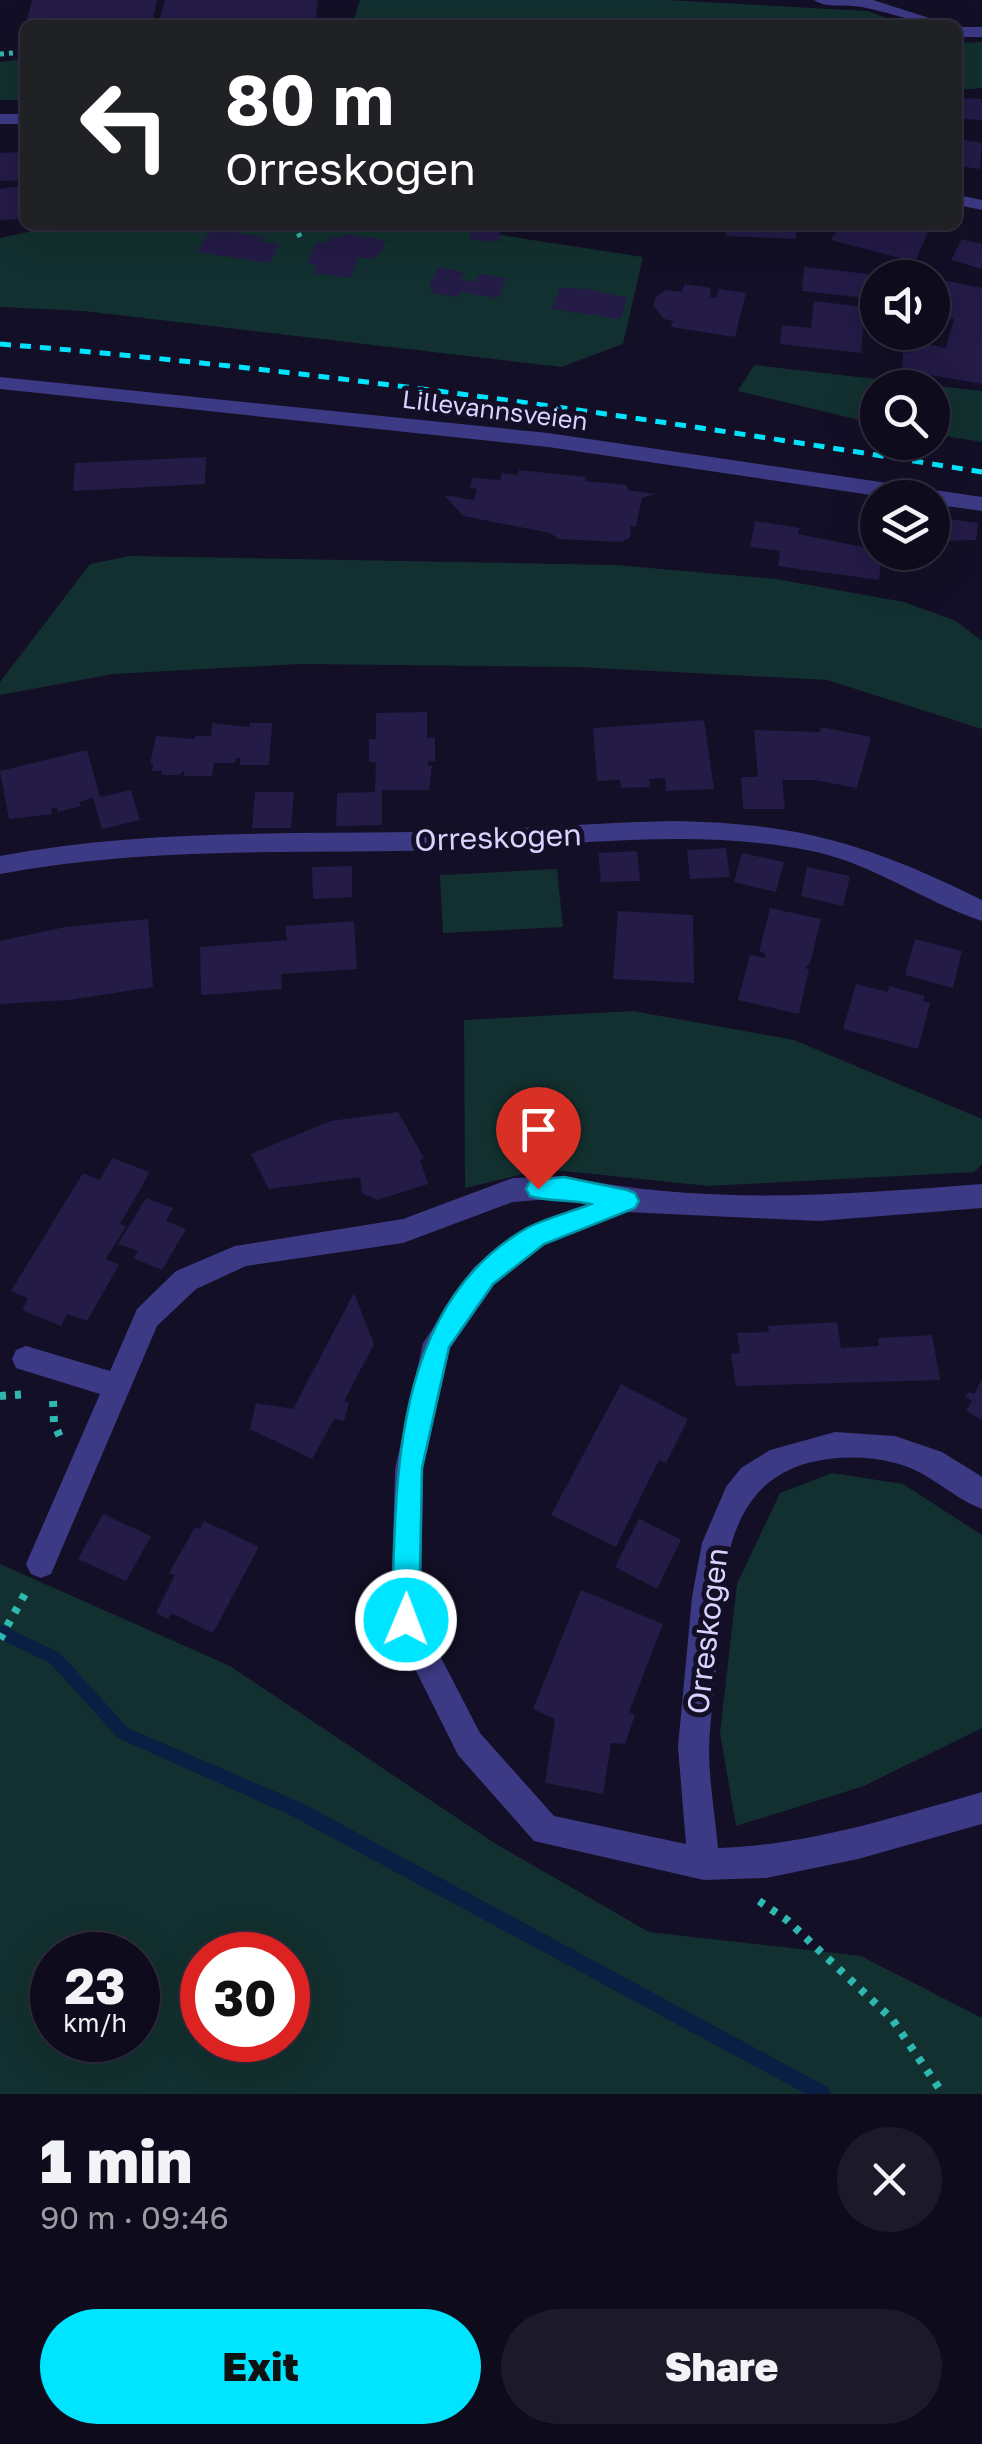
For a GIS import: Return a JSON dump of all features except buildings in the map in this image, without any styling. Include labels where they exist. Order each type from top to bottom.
[{"type":"street","points":[[822,0],[862,2],[926,20]]},
{"type":"street","name":"Lillevannsveien","points":[[0,382],[548,440],[982,504]]},
{"type":"street","name":"Orreskogen","points":[[0,865],[113,845],[446,841],[694,830],[752,833],[848,849],[982,911]]},
{"type":"street","points":[[41,1564],[147,1318],[186,1280],[244,1254],[403,1232],[512,1190],[564,1187],[627,1201],[818,1208],[982,1196]]},
{"type":"street","points":[[627,1201],[536,1236],[484,1276],[438,1343],[409,1468],[406,1620],[468,1744],[545,1830],[704,1864],[766,1862],[858,1843],[982,1808]]},
{"type":"street","points":[[26,1359],[118,1386]]},
{"type":"street","name":"Orreskogen","points":[[704,1864],[694,1754],[710,1569],[726,1515],[751,1478],[792,1454],[829,1445],[872,1442],[917,1454],[954,1472],[982,1495]]},
{"type":"path","points":[[298,230],[300,238]]},
{"type":"path","points":[[61,1370],[52,1390],[54,1422],[64,1446],[88,1458]]},
{"type":"path","points":[[0,1638],[41,1564]]},
{"type":"path","points":[[704,1864],[787,1920],[892,2018],[943,2094]]},
{"type":"green space","points":[[360,0],[667,0],[868,11],[892,20],[354,20]]},
{"type":"green space","points":[[982,42],[982,88],[962,90],[962,43]]},
{"type":"green space","points":[[20,60],[20,100],[0,100],[0,62]]},
{"type":"green space","points":[[37,230],[500,230],[500,235],[643,257],[623,344],[561,367],[84,311],[0,307],[0,238]]},
{"type":"green space","points":[[754,365],[860,377],[860,420],[738,391]]},
{"type":"green space","points":[[950,387],[982,391],[982,442],[950,437]]},
{"type":"green space","points":[[130,556],[616,565],[776,579],[904,602],[956,621],[982,641],[982,729],[827,680],[577,667],[299,664],[113,674],[0,695],[0,682],[90,564]]},
{"type":"green space","points":[[557,869],[563,927],[443,933],[440,875]]},
{"type":"green space","points":[[633,1011],[794,1040],[982,1119],[982,1164],[974,1172],[709,1186],[544,1169],[465,1188],[464,1020]]},
{"type":"green space","points":[[832,1473],[903,1484],[982,1535],[982,1728],[864,1786],[736,1826],[720,1733],[737,1584],[780,1493]]},
{"type":"green space","points":[[0,1564],[230,1666],[496,1844],[649,1932],[861,1956],[982,2018],[982,2094],[0,2094]]},
{"type":"waterway","points":[[0,1631],[55,1658],[123,1733],[298,1810],[823,2094]]},
{"type":"railway","points":[[0,344],[247,368],[492,398],[982,472]]},
{"type":"route","points":[[406,1620],[409,1468],[438,1343],[484,1276],[536,1236],[627,1201],[564,1187],[538,1189]]}]
